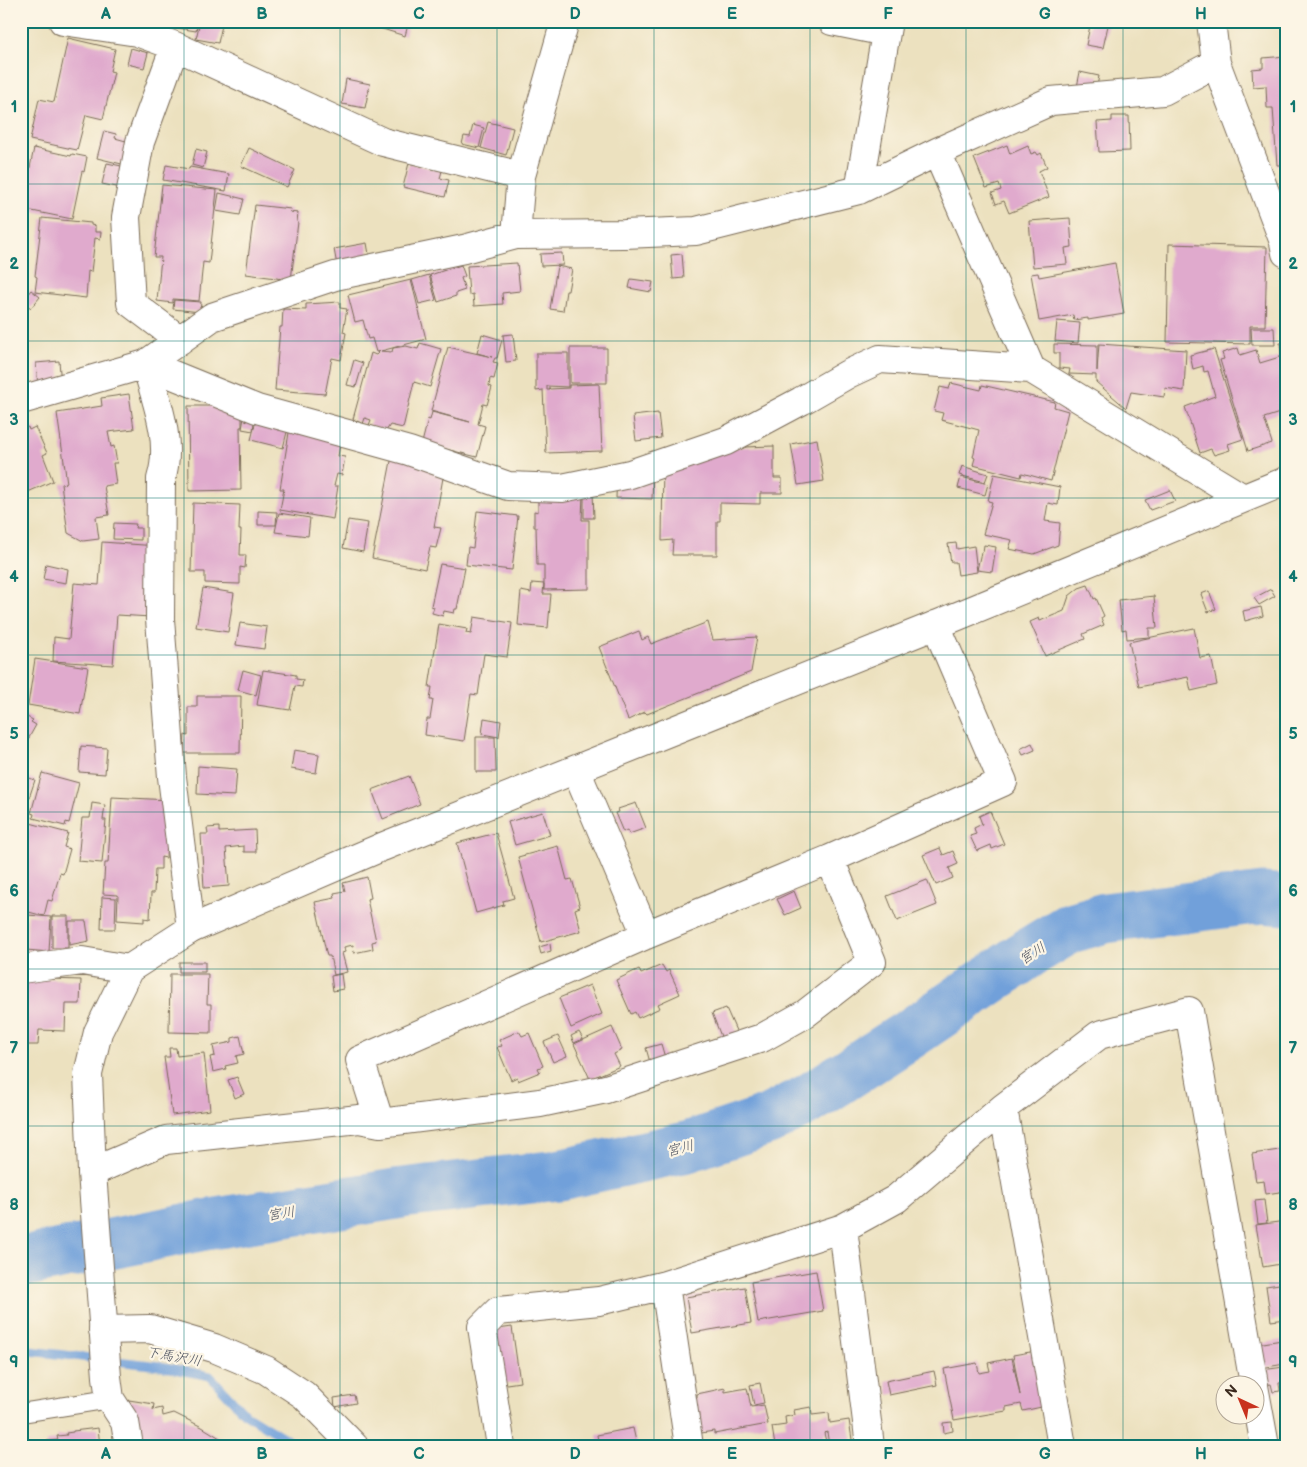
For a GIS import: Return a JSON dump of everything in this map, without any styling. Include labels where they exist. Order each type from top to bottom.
[{"type":"street","points":[[62,21],[138,32],[175,46],[384,142],[521,176]]},
{"type":"street","points":[[516,235],[521,176],[565,21]]},
{"type":"street","points":[[832,21],[887,27],[859,190]]},
{"type":"street","points":[[1210,21],[1216,63],[1284,242],[1286,253]]},
{"type":"street","points":[[175,46],[140,142],[126,217],[131,303],[180,340]]},
{"type":"street","points":[[21,400],[146,364],[212,317],[336,276],[464,249],[516,235],[696,231],[859,190],[937,152],[1051,101],[1164,91],[1216,63]]},
{"type":"street","points":[[937,152],[1031,369]]},
{"type":"street","points":[[146,364],[258,409],[409,450],[508,486],[562,488],[630,474],[726,441],[848,374],[880,359],[1031,369],[1243,498]]},
{"type":"street","points":[[146,364],[165,434],[165,468],[161,479],[160,619],[172,777],[191,929]]},
{"type":"street","points":[[129,1446],[125,1422],[108,1388],[93,1182],[88,1074],[98,1032],[129,969],[191,929],[382,847],[936,625],[1286,481]]},
{"type":"street","points":[[380,1123],[360,1060],[646,935],[830,859],[1003,782],[936,625]]},
{"type":"street","points":[[576,770],[646,935]]},
{"type":"street","points":[[93,1182],[166,1140],[359,1119],[380,1123],[540,1103],[606,1089],[762,1038],[804,1014],[872,962],[830,859]]},
{"type":"street","points":[[21,969],[82,961],[129,969]]},
{"type":"street","points":[[501,1446],[482,1327],[498,1312],[599,1301],[665,1285],[843,1228],[896,1199],[1003,1108],[1099,1035],[1189,1011],[1252,1374]]},
{"type":"street","points":[[1003,1108],[1062,1446]]},
{"type":"street","points":[[843,1228],[870,1446]]},
{"type":"street","points":[[665,1285],[689,1446]]},
{"type":"street","points":[[103,1330],[150,1329],[214,1348],[266,1370],[304,1395],[354,1446]]},
{"type":"street","points":[[1261,1424],[1265,1446]]},
{"type":"lane","points":[[21,1413],[108,1388]]},
{"type":"building","points":[[172,21],[198,21],[196,31],[171,27]]},
{"type":"building","points":[[200,21],[223,21],[218,43],[196,39]]},
{"type":"building","points":[[357,21],[409,21],[405,36]]},
{"type":"building","points":[[1091,21],[1109,21],[1103,48],[1086,45]]},
{"type":"building","points":[[68,38],[115,49],[110,71],[114,72],[103,119],[86,115],[77,150],[30,140],[39,99],[54,102]]},
{"type":"building","points":[[131,48],[148,53],[144,68],[127,64]]},
{"type":"building","points":[[1286,56],[1286,165],[1277,165],[1273,108],[1267,108],[1266,86],[1253,87],[1252,69],[1263,68],[1263,58]]},
{"type":"building","points":[[1080,72],[1099,76],[1095,96],[1076,92]]},
{"type":"building","points":[[346,79],[370,84],[365,108],[342,104]]},
{"type":"building","points":[[1112,116],[1129,116],[1130,151],[1099,152],[1097,122],[1112,121]]},
{"type":"building","points":[[488,122],[513,128],[506,155],[481,148]]},
{"type":"building","points":[[473,125],[484,128],[479,148],[462,144],[464,136],[470,137]]},
{"type":"building","points":[[104,131],[116,134],[115,138],[144,146],[138,168],[97,158]]},
{"type":"building","points":[[1007,145],[1010,154],[1028,146],[1031,154],[1036,152],[1038,155],[1041,153],[1047,167],[1039,171],[1049,197],[1009,213],[1004,201],[996,204],[992,193],[1001,190],[999,184],[986,188],[974,158]]},
{"type":"building","points":[[34,148],[71,156],[72,154],[87,157],[84,172],[82,171],[72,219],[27,210],[28,207],[22,206]]},
{"type":"building","points":[[249,148],[295,170],[287,187],[241,166]]},
{"type":"building","points":[[196,149],[207,152],[203,168],[192,165]]},
{"type":"building","points":[[107,163],[131,168],[126,189],[102,184]]},
{"type":"building","points":[[409,163],[442,171],[440,178],[449,180],[445,197],[403,187]]},
{"type":"building","points":[[166,165],[229,174],[226,191],[163,180]]},
{"type":"building","points":[[162,185],[217,190],[209,263],[203,262],[199,301],[173,299],[173,303],[157,301],[161,257],[154,257]]},
{"type":"building","points":[[219,193],[244,199],[240,215],[216,211]]},
{"type":"building","points":[[255,205],[291,209],[290,212],[298,213],[291,280],[246,274]]},
{"type":"building","points":[[42,218],[91,223],[91,225],[95,226],[95,232],[101,232],[100,239],[95,238],[91,272],[88,271],[86,298],[35,292],[37,277],[35,276]]},
{"type":"building","points":[[1070,218],[1072,247],[1065,248],[1067,264],[1033,267],[1029,221]]},
{"type":"building","points":[[367,243],[371,266],[338,271],[334,249]]},
{"type":"building","points":[[1169,244],[1267,247],[1265,326],[1250,326],[1250,344],[1167,342]]},
{"type":"building","points":[[562,253],[563,265],[541,266],[540,254]]},
{"type":"building","points":[[682,254],[684,278],[673,279],[671,255]]},
{"type":"building","points":[[517,263],[520,291],[502,293],[503,304],[474,306],[473,294],[469,295],[467,266]]},
{"type":"building","points":[[1115,263],[1124,314],[1088,320],[1088,318],[1074,320],[1073,315],[1039,321],[1031,274],[1038,273],[1039,277]]},
{"type":"building","points":[[461,265],[465,276],[461,278],[465,290],[456,293],[456,296],[438,302],[430,275]]},
{"type":"building","points":[[557,266],[572,269],[563,311],[550,309]]},
{"type":"building","points":[[429,275],[436,300],[419,304],[412,280]]},
{"type":"building","points":[[631,279],[653,282],[651,292],[629,288]]},
{"type":"building","points":[[411,280],[426,339],[381,351],[392,352],[393,348],[406,346],[418,349],[420,343],[441,349],[430,387],[414,382],[403,428],[390,425],[386,431],[369,425],[371,420],[365,418],[363,424],[353,419],[371,353],[376,355],[380,351],[376,352],[372,338],[368,339],[363,320],[355,322],[348,295]]},
{"type":"building","points":[[31,290],[40,297],[31,308],[22,301]]},
{"type":"building","points":[[174,300],[201,302],[200,312],[173,309]]},
{"type":"building","points":[[340,302],[340,308],[347,309],[343,332],[346,333],[341,360],[332,358],[325,394],[275,390],[283,309],[306,310],[306,304]]},
{"type":"building","points":[[1057,321],[1080,323],[1078,343],[1055,341]]},
{"type":"building","points":[[1251,328],[1274,328],[1275,345],[1252,345]]},
{"type":"building","points":[[482,334],[502,340],[497,358],[493,362],[498,363],[494,379],[490,378],[489,386],[492,387],[487,405],[483,404],[478,424],[485,426],[477,457],[422,443],[428,419],[430,420],[432,412],[470,422],[431,411],[448,347],[492,357],[477,353]]},
{"type":"building","points":[[513,334],[516,361],[506,362],[503,335]]},
{"type":"building","points":[[1280,343],[1286,343],[1286,355],[1281,356]]},
{"type":"building","points":[[1054,344],[1097,345],[1097,371],[1099,344],[1186,350],[1184,391],[1165,388],[1164,397],[1131,392],[1126,408],[1096,382],[1096,375],[1069,374],[1070,369],[1059,368],[1059,353],[1054,353]]},
{"type":"building","points":[[570,348],[607,348],[607,383],[570,383]]},
{"type":"building","points":[[1238,348],[1240,355],[1256,350],[1260,363],[1283,356],[1286,364],[1286,411],[1264,418],[1272,443],[1248,451],[1220,360],[1224,359],[1222,353]]},
{"type":"building","points":[[1214,349],[1243,439],[1228,444],[1230,450],[1214,455],[1211,449],[1200,453],[1185,407],[1215,396],[1208,371],[1204,372],[1203,366],[1193,369],[1190,355]]},
{"type":"building","points":[[536,353],[568,353],[568,387],[547,386],[547,390],[569,388],[569,385],[599,384],[602,451],[546,453],[543,390],[536,391]]},
{"type":"building","points":[[354,360],[363,363],[356,387],[347,385]]},
{"type":"building","points":[[59,361],[61,384],[38,387],[36,363]]},
{"type":"building","points":[[951,383],[981,390],[982,385],[1055,402],[1054,407],[1068,411],[1051,481],[1022,473],[1021,477],[973,465],[979,430],[941,420],[943,413],[934,411],[940,387],[949,389]]},
{"type":"building","points":[[129,394],[134,429],[108,432],[111,447],[114,446],[117,463],[113,463],[116,484],[104,486],[109,515],[96,517],[99,539],[83,541],[68,533],[61,484],[67,483],[57,413],[102,406],[101,398]]},
{"type":"building","points":[[188,406],[242,406],[242,427],[240,427],[241,490],[189,491]]},
{"type":"building","points":[[245,412],[255,413],[253,431],[242,429]]},
{"type":"building","points":[[258,412],[290,420],[283,448],[251,440]]},
{"type":"building","points":[[658,413],[661,438],[636,441],[633,416]]},
{"type":"building","points":[[290,426],[341,439],[338,456],[345,457],[342,475],[337,474],[334,486],[338,486],[333,519],[280,510],[284,489],[280,489]]},
{"type":"building","points":[[28,427],[29,430],[35,427],[47,453],[43,455],[53,481],[21,495],[21,430]]},
{"type":"building","points":[[817,439],[824,481],[798,485],[791,444]]},
{"type":"building","points":[[774,446],[774,478],[782,478],[782,493],[760,493],[760,504],[720,503],[720,521],[717,521],[717,555],[672,555],[673,540],[662,541],[663,460],[715,448]]},
{"type":"building","points":[[392,456],[445,467],[434,527],[441,528],[436,548],[430,547],[425,569],[372,558]]},
{"type":"building","points":[[962,466],[988,474],[985,482],[959,475]]},
{"type":"building","points":[[617,471],[653,472],[652,499],[616,498]]},
{"type":"building","points":[[994,474],[1060,487],[1058,505],[1048,503],[1045,521],[1060,523],[1058,545],[1034,554],[1009,549],[1012,540],[983,534],[992,502],[988,501]]},
{"type":"building","points":[[961,477],[988,484],[985,495],[958,488]]},
{"type":"building","points":[[1170,490],[1175,501],[1150,510],[1145,500]]},
{"type":"building","points":[[538,492],[583,493],[582,520],[589,520],[589,589],[544,590],[544,565],[537,565],[536,527],[534,527],[534,511],[538,512]]},
{"type":"building","points":[[593,493],[594,518],[584,518],[584,494]]},
{"type":"building","points":[[193,503],[240,505],[240,555],[246,555],[245,568],[240,567],[240,584],[205,583],[205,572],[191,572]]},
{"type":"building","points":[[258,511],[277,512],[276,525],[258,525]]},
{"type":"building","points":[[477,511],[518,516],[512,570],[466,565],[468,547],[473,548]]},
{"type":"building","points":[[279,513],[310,518],[308,536],[275,532]]},
{"type":"building","points":[[348,520],[368,523],[363,552],[343,548]]},
{"type":"building","points":[[114,523],[136,524],[135,528],[141,528],[141,540],[113,539]]},
{"type":"building","points":[[102,542],[157,546],[151,617],[117,615],[113,665],[53,661],[54,637],[69,639],[74,583],[99,585]]},
{"type":"building","points":[[956,543],[957,549],[974,546],[977,572],[958,575],[956,562],[951,562],[948,544]]},
{"type":"building","points":[[984,545],[996,547],[992,572],[977,570]]},
{"type":"building","points":[[46,564],[68,569],[66,583],[43,579]]},
{"type":"building","points":[[440,564],[465,568],[457,609],[455,609],[454,613],[444,611],[443,616],[432,613],[434,607],[431,606]]},
{"type":"building","points":[[532,583],[544,584],[543,594],[551,594],[548,628],[518,625],[521,591],[531,593]]},
{"type":"building","points":[[1088,585],[1104,616],[1101,618],[1104,625],[1083,634],[1085,639],[1045,656],[1030,622],[1039,618],[1040,621],[1064,611],[1069,596],[1079,588]]},
{"type":"building","points":[[203,588],[234,593],[228,632],[196,627]]},
{"type":"building","points":[[1271,589],[1275,596],[1259,605],[1254,598]]},
{"type":"building","points":[[1209,591],[1216,609],[1208,612],[1201,594]]},
{"type":"building","points":[[1154,596],[1157,628],[1149,628],[1149,637],[1127,639],[1126,629],[1122,630],[1119,600]]},
{"type":"building","points":[[1261,607],[1263,616],[1245,621],[1243,611]]},
{"type":"building","points":[[474,617],[512,623],[507,657],[484,654],[478,695],[471,694],[464,741],[425,735],[427,719],[430,719],[433,700],[430,700],[432,687],[429,687],[439,624],[467,629],[466,633],[471,634]]},
{"type":"building","points":[[708,622],[713,640],[757,637],[751,672],[628,720],[599,647],[639,631],[642,640],[648,637],[651,644]]},
{"type":"building","points":[[240,623],[267,627],[264,649],[236,645]]},
{"type":"building","points":[[1194,628],[1200,658],[1211,656],[1217,685],[1191,691],[1188,677],[1139,687],[1129,642]]},
{"type":"building","points":[[35,659],[88,667],[80,714],[28,705]]},
{"type":"building","points":[[243,670],[261,675],[256,695],[238,690]]},
{"type":"building","points":[[263,670],[296,675],[296,679],[303,680],[302,687],[295,686],[290,710],[257,705]]},
{"type":"building","points":[[197,696],[241,696],[240,753],[184,753],[185,735],[188,736],[188,707],[197,707]]},
{"type":"building","points":[[21,714],[33,720],[31,722],[36,725],[21,752]]},
{"type":"building","points":[[484,718],[501,721],[499,737],[482,734]]},
{"type":"building","points":[[476,737],[495,737],[496,772],[476,772]]},
{"type":"building","points":[[1032,743],[1035,750],[1023,755],[1020,749]]},
{"type":"building","points":[[81,746],[107,748],[105,774],[79,772]]},
{"type":"building","points":[[294,750],[319,754],[316,773],[291,769]]},
{"type":"building","points":[[198,766],[237,769],[235,796],[197,794]]},
{"type":"building","points":[[42,773],[79,783],[69,823],[66,822],[65,826],[33,818],[34,814],[31,813]]},
{"type":"building","points":[[21,775],[35,780],[25,810],[21,809]]},
{"type":"building","points":[[409,776],[420,804],[383,819],[372,790]]},
{"type":"building","points":[[112,797],[169,800],[166,858],[161,857],[161,869],[155,869],[154,893],[151,893],[150,919],[144,918],[144,922],[117,920],[118,895],[103,894],[105,863],[108,863]]},
{"type":"building","points":[[92,803],[105,805],[103,820],[106,820],[102,863],[78,861],[82,818],[90,818]]},
{"type":"building","points":[[636,803],[646,828],[629,834],[627,830],[623,832],[615,813],[619,812],[618,809]]},
{"type":"building","points":[[990,811],[1004,844],[992,849],[991,845],[977,851],[970,836],[976,834],[974,828],[982,824],[979,816]]},
{"type":"building","points":[[543,812],[550,835],[515,845],[508,822]]},
{"type":"building","points":[[30,823],[68,833],[64,847],[70,849],[63,874],[60,873],[52,901],[48,900],[44,916],[21,910],[21,831],[28,833]]},
{"type":"building","points":[[219,827],[219,832],[255,830],[256,852],[244,852],[244,846],[226,848],[229,886],[204,888],[201,834],[208,834],[207,828]]},
{"type":"building","points":[[496,833],[514,898],[503,901],[504,905],[476,913],[457,843]]},
{"type":"building","points":[[558,846],[567,880],[572,879],[580,907],[575,909],[581,931],[541,942],[518,857]]},
{"type":"building","points":[[940,848],[943,855],[953,851],[958,864],[949,868],[953,878],[936,885],[923,855]]},
{"type":"building","points":[[367,877],[371,898],[367,899],[376,941],[372,942],[373,949],[354,953],[353,945],[344,947],[345,952],[342,953],[347,972],[334,975],[330,956],[327,956],[315,902],[335,898],[334,893],[345,891],[343,883]]},
{"type":"building","points":[[927,880],[937,905],[897,921],[887,896]]},
{"type":"building","points":[[794,891],[801,908],[785,915],[777,899]]},
{"type":"building","points":[[102,897],[116,898],[115,929],[101,929]]},
{"type":"building","points":[[28,915],[51,917],[49,952],[26,950]]},
{"type":"building","points":[[52,916],[68,916],[68,948],[52,948]]},
{"type":"building","points":[[21,918],[26,918],[24,955],[21,954]]},
{"type":"building","points":[[69,921],[86,921],[89,941],[69,945]]},
{"type":"building","points":[[550,944],[551,951],[541,954],[539,947]]},
{"type":"building","points":[[179,962],[205,962],[205,972],[179,972]]},
{"type":"building","points":[[662,965],[666,972],[669,970],[680,994],[658,1004],[660,1008],[638,1018],[635,1012],[631,1014],[616,980],[639,969],[641,974]]},
{"type":"building","points":[[170,974],[208,974],[207,1004],[211,1004],[211,1033],[169,1032]]},
{"type":"building","points":[[341,974],[343,989],[333,991],[331,976]]},
{"type":"building","points":[[22,978],[81,980],[80,1004],[66,1004],[65,1031],[39,1030],[38,1045],[21,1045]]},
{"type":"building","points":[[590,985],[602,1014],[571,1028],[559,998]]},
{"type":"building","points":[[726,1008],[737,1033],[722,1039],[712,1013]]},
{"type":"building","points":[[612,1027],[622,1050],[614,1054],[620,1066],[590,1079],[574,1044]]},
{"type":"building","points":[[519,1031],[522,1036],[529,1033],[543,1066],[538,1068],[540,1072],[518,1081],[517,1077],[511,1080],[497,1047],[502,1046],[499,1040]]},
{"type":"building","points":[[579,1032],[583,1039],[574,1043],[571,1036]]},
{"type":"building","points":[[240,1036],[244,1054],[236,1056],[238,1063],[225,1066],[226,1069],[213,1072],[210,1057],[215,1056],[213,1046],[232,1042],[232,1038]]},
{"type":"building","points":[[558,1036],[567,1056],[553,1062],[544,1042]]},
{"type":"building","points":[[661,1044],[666,1061],[651,1066],[646,1048]]},
{"type":"building","points":[[169,1048],[176,1048],[177,1056],[204,1053],[210,1110],[172,1115],[164,1057],[170,1057]]},
{"type":"building","points":[[237,1077],[244,1094],[235,1098],[228,1080]]},
{"type":"building","points":[[1286,1149],[1286,1191],[1266,1194],[1264,1181],[1256,1182],[1252,1154]]},
{"type":"building","points":[[1264,1200],[1267,1223],[1258,1224],[1255,1201]]},
{"type":"building","points":[[1286,1221],[1286,1263],[1263,1267],[1256,1225]]},
{"type":"building","points":[[816,1271],[823,1311],[758,1322],[751,1282]]},
{"type":"building","points":[[1286,1283],[1286,1319],[1271,1321],[1266,1286]]},
{"type":"building","points":[[745,1287],[751,1323],[692,1333],[686,1297]]},
{"type":"building","points":[[512,1327],[520,1382],[500,1385],[493,1341],[498,1329]]},
{"type":"building","points":[[1282,1340],[1285,1364],[1261,1368],[1257,1344]]},
{"type":"building","points":[[1036,1351],[1046,1406],[1023,1411],[1021,1404],[1006,1407],[1006,1411],[954,1420],[944,1369],[977,1363],[979,1373],[990,1371],[988,1363],[1012,1358],[1020,1395],[1013,1355]]},
{"type":"building","points":[[1284,1367],[1286,1382],[1279,1383],[1280,1391],[1273,1392],[1271,1384],[1265,1385],[1262,1370]]},
{"type":"building","points":[[934,1371],[937,1385],[889,1395],[886,1381]]},
{"type":"building","points":[[760,1383],[764,1403],[754,1405],[750,1385]]},
{"type":"building","points":[[725,1388],[725,1392],[747,1388],[751,1407],[764,1405],[768,1424],[714,1434],[714,1431],[695,1434],[688,1400],[697,1398],[697,1394]]},
{"type":"building","points":[[354,1395],[356,1403],[335,1407],[334,1398]]},
{"type":"building","points":[[129,1400],[154,1404],[153,1410],[162,1408],[163,1416],[174,1413],[233,1446],[137,1446]]},
{"type":"building","points":[[811,1407],[812,1415],[829,1413],[830,1423],[849,1420],[853,1446],[829,1446],[827,1432],[824,1433],[827,1446],[775,1446],[772,1427],[786,1425],[785,1417],[795,1415],[794,1410]]},
{"type":"building","points":[[952,1422],[953,1431],[944,1433],[943,1423]]},
{"type":"building","points":[[98,1428],[100,1446],[46,1446],[46,1441],[58,1440],[57,1436],[67,1435],[66,1433],[73,1431]]},
{"type":"building","points":[[633,1428],[637,1446],[599,1446],[597,1435]]},
{"type":"waterway","name":"宮川","points":[[21,1262],[205,1225],[402,1193],[559,1175],[687,1147],[768,1120],[809,1099],[913,1032],[1032,951],[1070,928],[1105,918],[1263,898],[1286,900]]},
{"type":"waterway","name":"下馬沢川","points":[[21,1350],[160,1366],[210,1376],[244,1413],[298,1446]]}]
